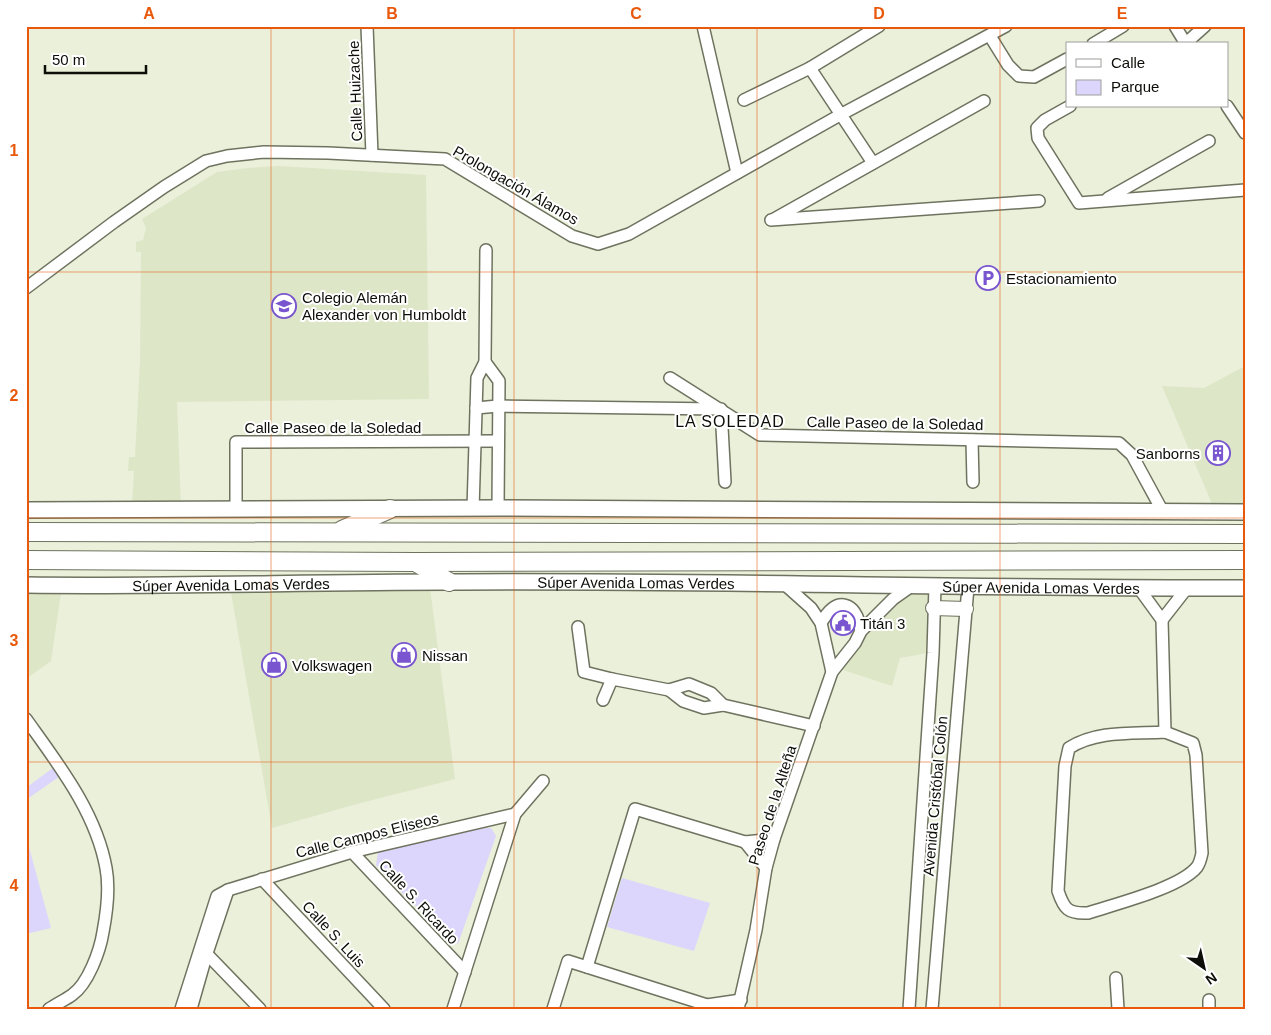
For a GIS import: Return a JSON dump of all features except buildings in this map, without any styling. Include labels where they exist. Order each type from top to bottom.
[{"type":"main road","points":[[26,510],[498,508],[1245,512]]},
{"type":"main road","points":[[337,532],[390,509]]},
{"type":"main road","points":[[26,532],[1245,534]]},
{"type":"main road","name":"Súper Avenida Lomas Verdes","points":[[26,560],[416,562],[1245,560]]},
{"type":"main road","points":[[416,562],[449,582]]},
{"type":"main road","name":"Súper Avenida Lomas Verdes","points":[[26,585],[449,582],[783,583],[968,587],[1245,588]]},
{"type":"street","name":"Calle Huizache","points":[[367,26],[372,155]]},
{"type":"street","points":[[703,26],[737,173]]},
{"type":"street","points":[[744,100],[810,68],[879,26]]},
{"type":"street","name":"Prolongación Álamos","points":[[26,288],[121,217],[206,161],[227,156],[264,152],[445,159],[572,236],[598,244],[629,234],[840,115],[1006,26]]},
{"type":"street","points":[[1096,42],[1123,26]]},
{"type":"street","points":[[1175,26],[1185,42]]},
{"type":"street","points":[[1187,42],[1204,26]]},
{"type":"street","points":[[990,36],[1008,65],[1019,76],[1034,77],[1066,60]]},
{"type":"street","points":[[810,68],[873,162]]},
{"type":"street","points":[[984,101],[771,220],[1039,201]]},
{"type":"street","points":[[1228,107],[1243,128]]},
{"type":"street","points":[[1066,108],[1045,120],[1037,128],[1038,138],[1079,203],[1245,190]]},
{"type":"street","points":[[1104,200],[1209,141]]},
{"type":"street","points":[[473,509],[477,378],[485,362],[486,250]]},
{"type":"street","points":[[485,362],[499,382],[497,441],[498,508]]},
{"type":"street","name":"Calle Paseo de la Soledad","points":[[670,378],[760,435],[1119,443],[1132,455],[1163,512]]},
{"type":"street","points":[[476,408],[498,406],[721,409],[725,482]]},
{"type":"street","points":[[972,440],[973,482]]},
{"type":"street","name":"Calle Paseo de la Soledad","points":[[236,510],[236,442],[497,441]]},
{"type":"street","points":[[783,583],[811,608],[821,622],[832,672]]},
{"type":"street","name":"Paseo de la Alteña","points":[[740,1004],[756,930],[766,868],[774,839],[832,672],[855,643],[861,631],[893,599],[910,586]]},
{"type":"street","name":"Avenida Cristóbal Colón","points":[[909,1009],[933,654],[934,586]]},
{"type":"street","name":"Avenida Cristóbal Colón","points":[[932,1009],[968,587]]},
{"type":"street","points":[[1138,587],[1162,620],[1166,732]]},
{"type":"street","points":[[1162,620],[1187,588]]},
{"type":"street","points":[[821,622],[828,611],[841,605],[849,607],[859,617],[861,631]]},
{"type":"street","points":[[933,608],[966,609]]},
{"type":"street","points":[[578,627],[584,672],[669,690],[683,701],[704,708],[723,705],[814,726]]},
{"type":"street","points":[[603,700],[612,679]]},
{"type":"street","points":[[669,690],[689,684],[711,693],[723,705]]},
{"type":"street","points":[[26,719],[72,786],[95,829],[106,868],[108,909],[102,943],[91,971],[74,994],[49,1009]]},
{"type":"street","points":[[1166,732],[1193,743],[1202,853],[1200,862],[1196,869],[1172,885],[1088,913],[1075,914],[1062,904],[1058,891],[1065,766],[1069,748],[1080,741],[1103,736],[1166,732]]},
{"type":"street","points":[[453,1009],[515,814],[543,781]]},
{"type":"street","points":[[587,967],[635,809],[745,842],[774,839]]},
{"type":"street","name":"Calle Campos Eliseos","points":[[181,1009],[228,890],[352,852],[515,814]]},
{"type":"street","points":[[745,842],[766,868]]},
{"type":"street","name":"Calle S. Ricardo","points":[[352,852],[465,972]]},
{"type":"street","name":"Calle S. Luis","points":[[262,879],[384,1009]]},
{"type":"street","points":[[203,950],[260,1009]]},
{"type":"street","name":"Calle Campos Eliseos","points":[[191,1009],[203,950]]},
{"type":"street","points":[[554,1009],[568,961],[708,1007],[740,1004]]},
{"type":"street","points":[[1116,978],[1118,1009]]},
{"type":"shaded area","name":"Colegio Alemán Alexander von Humboldt","points":[[279,166],[426,175],[429,399],[177,402],[181,506],[132,506],[134,471],[128,471],[129,457],[135,457],[140,361],[141,252],[136,252],[136,242],[143,240],[146,228],[142,219],[217,172]]},
{"type":"shaded area","name":"Sanborns","points":[[1245,366],[1245,506],[1213,506],[1162,386],[1204,388]]},
{"type":"shaded area","points":[[230,587],[430,588],[455,779],[272,828]]},
{"type":"shaded area","points":[[910,587],[933,587],[928,653],[900,658],[892,686],[837,668],[855,643]]},
{"type":"shaded area","points":[[61,593],[51,661],[26,679],[26,594]]},
{"type":"green space","points":[[54,767],[60,776],[26,800],[26,788]]},
{"type":"green space","points":[[491,828],[496,836],[458,944],[404,895],[376,865],[378,852],[408,842]]},
{"type":"green space","points":[[26,836],[51,928],[26,934]]},
{"type":"green space","points":[[622,878],[710,903],[694,951],[607,927]]},
{"type":"place","name":"Estacionamiento","points":[[988,278]]},
{"type":"place","name":"Colegio Alemán Alexander von Humboldt","points":[[284,306]]},
{"type":"place","name":"Sanborns","points":[[1218,453]]},
{"type":"place","name":"Titán 3","points":[[843,623]]},
{"type":"place","name":"Nissan","points":[[404,655]]},
{"type":"place","name":"Volkswagen","points":[[274,665]]},
{"type":"district","name":"LA SOLEDAD","points":[[730,421]]}]
